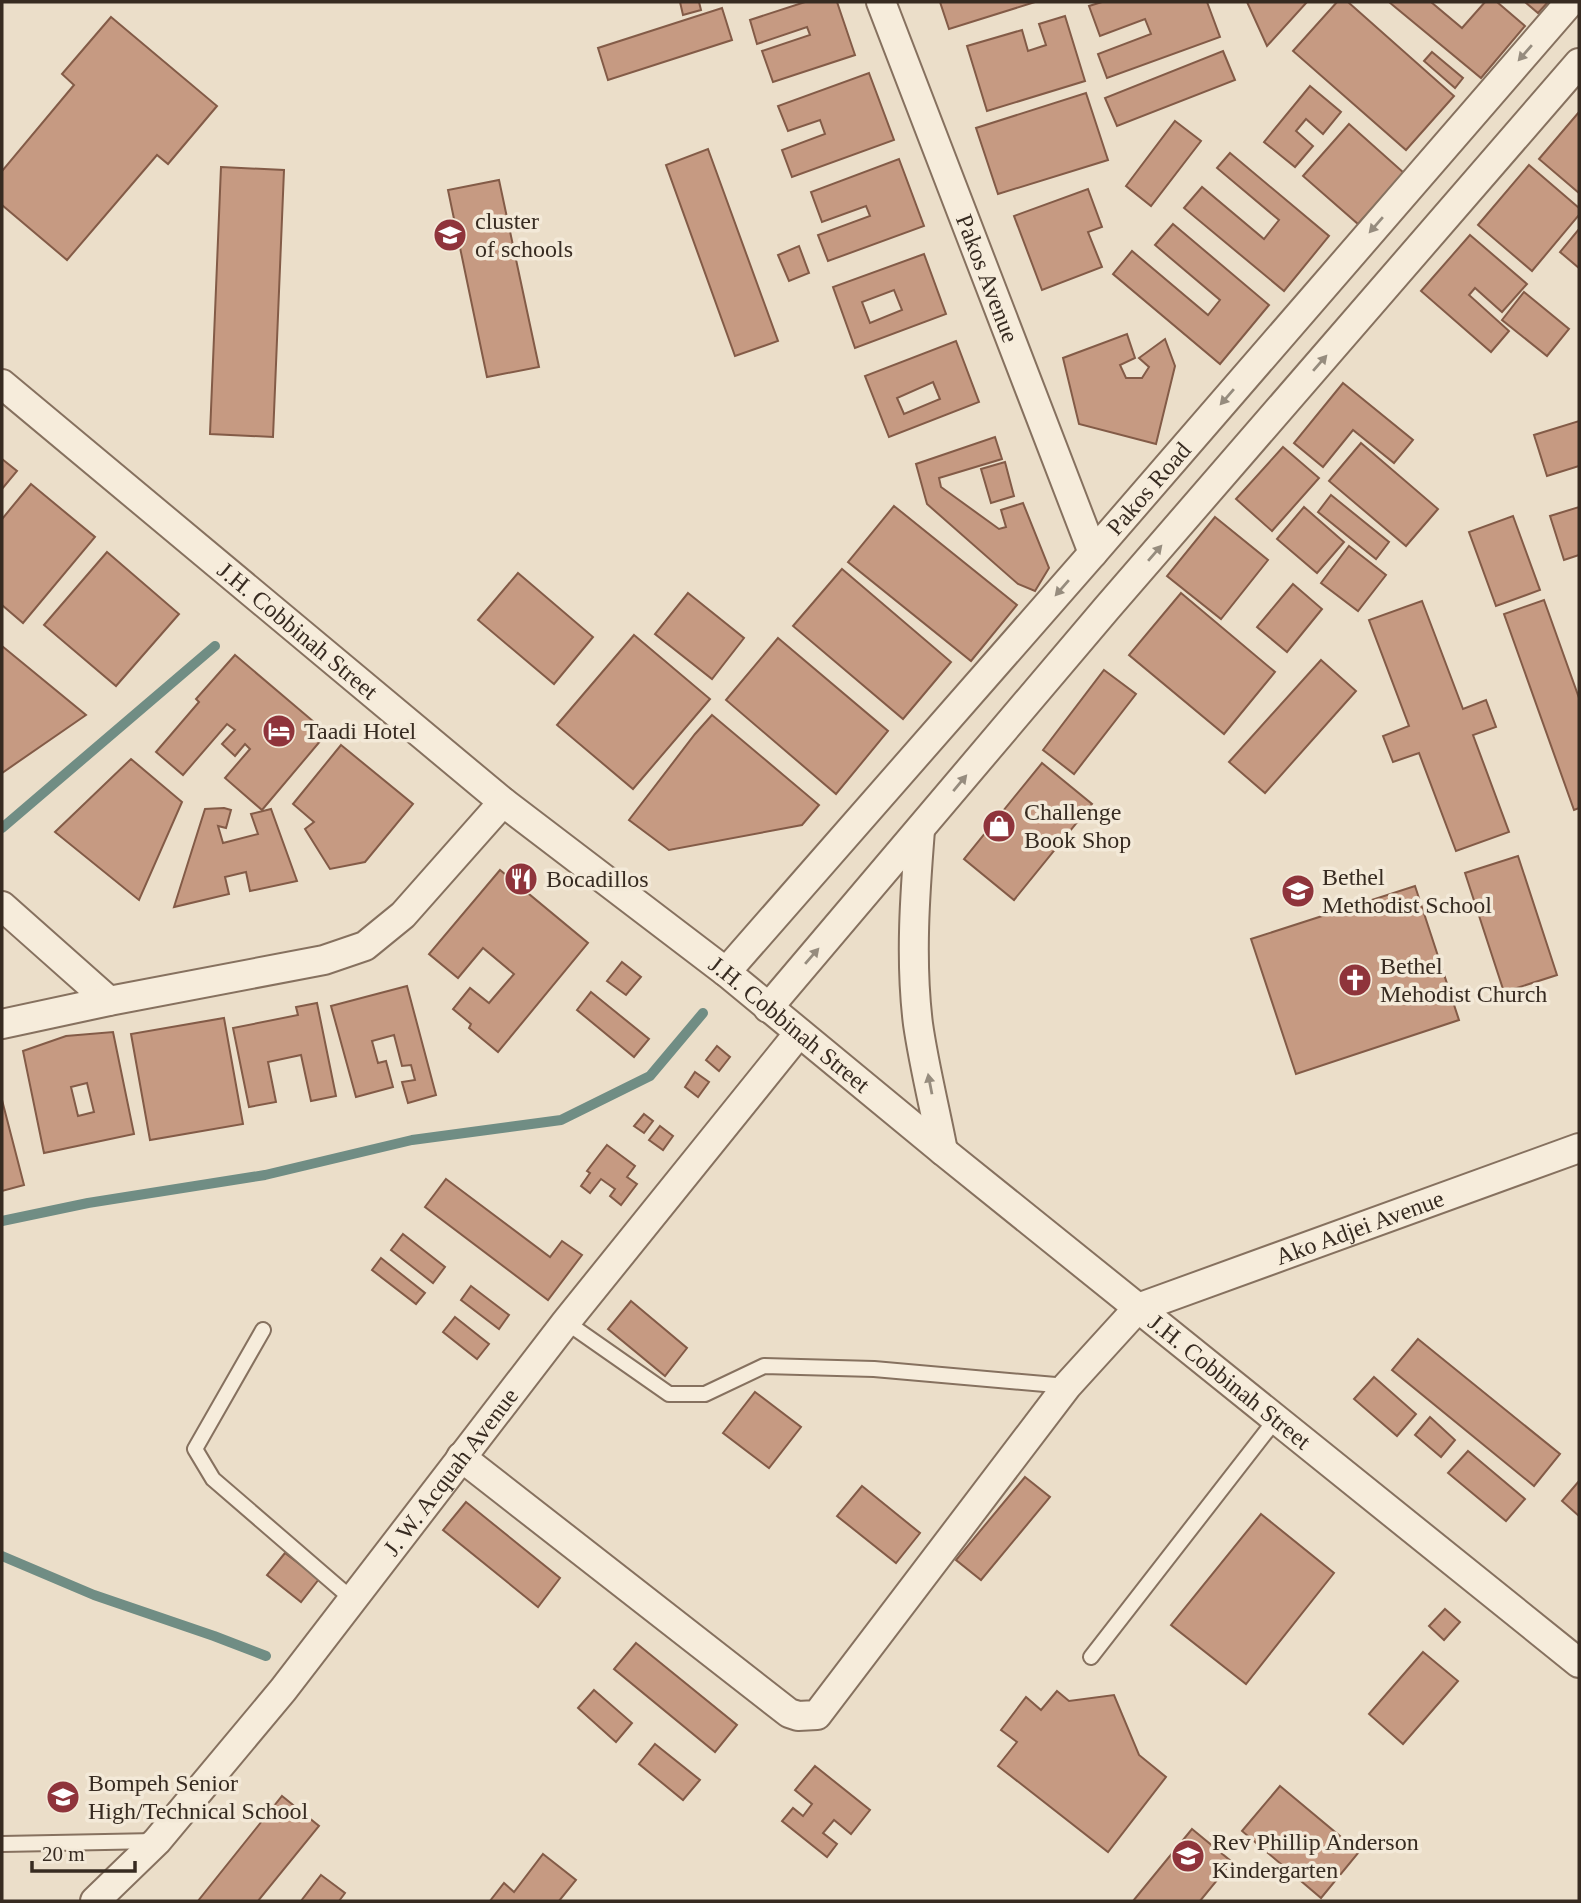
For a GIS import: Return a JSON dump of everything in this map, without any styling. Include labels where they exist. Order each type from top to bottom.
[{"type":"street","name":"Pakos Avenue","points":[[881,2],[1093,553]]},
{"type":"street","name":"Pakos Road","points":[[726,972],[1570,2]]},
{"type":"street","name":"Pakos Road","points":[[768,1007],[1107,608],[1579,63]]},
{"type":"street","name":"J.H. Cobbinah Street","points":[[2,384],[503,802],[726,972],[943,1151],[1579,1663]]},
{"type":"street","points":[[2,1024],[324,960],[365,946],[403,915],[503,802]]},
{"type":"street","points":[[920,830],[914,905],[918,1023],[943,1151]]},
{"type":"street","points":[[2,906],[109,1001]]},
{"type":"street","name":"J. W. Acquah Avenue","points":[[95,1901],[157,1841],[283,1690],[566,1322],[799,1033]]},
{"type":"street","name":"Ako Adjei Avenue","points":[[1138,1308],[1579,1148]]},
{"type":"street","points":[[461,1457],[789,1713],[808,1717],[817,1715],[1067,1387],[1138,1308]]},
{"type":"lane","points":[[566,1322],[669,1394],[705,1394],[764,1366],[874,1369],[1067,1387]]},
{"type":"lane","points":[[262,1330],[195,1449],[213,1479],[352,1599]]},
{"type":"lane","points":[[1091,1657],[1276,1419]]},
{"type":"lane","points":[[2,1844],[157,1841]]},
{"type":"building","points":[[680,2],[699,2],[701,10],[683,15]]},
{"type":"building","points":[[805,2],[837,2],[855,55],[773,82],[762,51],[810,35],[807,27],[757,44],[750,20]]},
{"type":"building","points":[[940,2],[1035,2],[949,29]]},
{"type":"building","points":[[1102,2],[1207,2],[1220,37],[1107,78],[1098,54],[1151,34],[1145,19],[1100,36],[1089,6]]},
{"type":"building","points":[[1247,2],[1307,2],[1267,46]]},
{"type":"building","points":[[1337,2],[1348,2],[1454,96],[1406,150],[1293,51]]},
{"type":"building","points":[[1389,2],[1431,2],[1462,28],[1485,2],[1497,2],[1525,26],[1481,78]]},
{"type":"building","points":[[1525,2],[1548,2],[1538,13]]},
{"type":"building","points":[[722,8],[732,40],[608,80],[598,48]]},
{"type":"building","points":[[1065,16],[1085,81],[987,111],[967,46],[1022,30],[1028,51],[1046,45],[1039,24]]},
{"type":"building","points":[[111,17],[217,106],[168,164],[157,155],[67,260],[2,205],[2,171],[74,85],[62,74]]},
{"type":"building","points":[[1223,51],[1235,80],[1117,126],[1105,98]]},
{"type":"building","points":[[1432,52],[1463,78],[1455,88],[1424,61]]},
{"type":"building","points":[[869,73],[894,140],[792,177],[782,150],[825,134],[820,120],[788,131],[778,106]]},
{"type":"building","points":[[1310,86],[1341,112],[1323,134],[1306,119],[1296,131],[1313,146],[1295,167],[1264,142]]},
{"type":"building","points":[[1086,93],[1108,160],[998,194],[976,128]]},
{"type":"building","points":[[1579,112],[1579,193],[1539,159]]},
{"type":"building","points":[[1175,121],[1201,141],[1151,206],[1126,186]]},
{"type":"building","points":[[1349,124],[1404,173],[1358,224],[1303,176]]},
{"type":"building","points":[[708,149],[778,341],[735,356],[666,165]]},
{"type":"building","points":[[1230,153],[1329,236],[1284,291],[1184,208],[1202,187],[1264,239],[1279,220],[1217,168]]},
{"type":"building","points":[[899,159],[924,226],[828,261],[818,235],[870,216],[866,206],[822,222],[811,192]]},
{"type":"building","points":[[1529,165],[1579,208],[1579,215],[1532,271],[1478,225]]},
{"type":"building","points":[[221,167],[284,170],[273,437],[210,434]]},
{"type":"building","points":[[499,180],[539,367],[487,377],[448,190]]},
{"type":"building","points":[[1088,189],[1102,227],[1088,232],[1102,267],[1042,290],[1014,216]]},
{"type":"building","points":[[1173,224],[1269,305],[1220,364],[1113,274],[1132,251],[1208,315],[1220,300],[1155,245]]},
{"type":"building","points":[[1579,229],[1579,268],[1560,252]]},
{"type":"building","points":[[1470,235],[1527,284],[1502,312],[1475,288],[1469,295],[1509,331],[1491,352],[1421,291]]},
{"type":"building","points":[[799,246],[809,273],[789,281],[778,255]]},
{"type":"building","points":[[924,254],[946,314],[855,348],[833,287]],"holes":[[[894,290],[902,310],[870,323],[862,302]]]},
{"type":"building","points":[[1524,292],[1569,329],[1547,356],[1502,320]]},
{"type":"building","points":[[1127,334],[1135,358],[1120,365],[1126,378],[1142,378],[1149,367],[1139,358],[1165,339],[1175,366],[1156,444],[1079,424],[1063,358]]},
{"type":"building","points":[[956,341],[979,402],[889,437],[865,376]],"holes":[[[933,382],[940,399],[904,414],[897,398]]]},
{"type":"building","points":[[1343,383],[1413,440],[1394,463],[1353,430],[1323,467],[1294,443]]},
{"type":"building","points":[[1579,421],[1579,466],[1547,476],[1534,435]]},
{"type":"building","points":[[995,437],[1002,459],[939,478],[941,487],[999,529],[1006,527],[1001,510],[1023,503],[1049,568],[1035,591],[1018,584],[927,504],[916,464]]},
{"type":"building","points":[[1361,443],[1438,509],[1406,546],[1329,481]]},
{"type":"building","points":[[1283,447],[1319,478],[1272,531],[1236,499]]},
{"type":"building","points":[[2,459],[17,471],[2,489]]},
{"type":"building","points":[[1005,462],[1014,496],[991,503],[981,469]]},
{"type":"building","points":[[31,484],[95,537],[23,623],[2,605],[2,519]]},
{"type":"building","points":[[1331,495],[1389,542],[1376,559],[1318,512]]},
{"type":"building","points":[[894,506],[1017,605],[971,661],[848,562]]},
{"type":"building","points":[[1304,507],[1344,542],[1317,573],[1277,539]]},
{"type":"building","points":[[1579,507],[1579,555],[1564,560],[1550,516]]},
{"type":"building","points":[[1513,516],[1540,590],[1496,606],[1469,532]]},
{"type":"building","points":[[1215,517],[1268,560],[1221,619],[1167,576]]},
{"type":"building","points":[[1349,546],[1386,575],[1358,611],[1321,583]]},
{"type":"building","points":[[107,552],[179,614],[116,686],[44,625]]},
{"type":"building","points":[[842,569],[951,662],[903,719],[793,626]]},
{"type":"building","points":[[518,573],[593,637],[554,684],[478,620]]},
{"type":"building","points":[[1293,584],[1322,609],[1287,652],[1257,627]]},
{"type":"building","points":[[688,593],[744,638],[712,679],[655,634]]},
{"type":"building","points":[[1181,593],[1275,672],[1224,734],[1129,655]]},
{"type":"building","points":[[1544,600],[1579,698],[1579,808],[1574,810],[1504,614]]},
{"type":"building","points":[[1422,601],[1463,709],[1486,700],[1496,727],[1473,735],[1509,832],[1456,851],[1419,753],[1393,762],[1383,736],[1409,726],[1369,620]]},
{"type":"building","points":[[634,635],[710,699],[633,789],[557,725]]},
{"type":"building","points":[[778,638],[888,731],[836,794],[726,700]]},
{"type":"building","points":[[2,646],[86,715],[2,773]]},
{"type":"building","name":"Taadi Hotel","points":[[235,655],[327,733],[262,810],[225,778],[250,749],[245,744],[235,756],[222,744],[235,730],[227,724],[183,775],[156,752],[199,702],[196,699]]},
{"type":"building","points":[[1321,660],[1356,691],[1265,793],[1229,762]]},
{"type":"building","points":[[1104,670],[1136,694],[1074,774],[1043,750]]},
{"type":"building","points":[[712,715],[819,805],[802,825],[669,850],[629,820]]},
{"type":"building","points":[[341,745],[413,804],[365,862],[330,869],[305,829],[314,822],[293,804]]},
{"type":"building","points":[[131,759],[182,802],[139,900],[55,832]]},
{"type":"building","points":[[1042,763],[1092,804],[1014,900],[964,859]]},
{"type":"building","points":[[205,809],[231,810],[226,828],[218,826],[223,843],[258,834],[251,814],[271,809],[297,881],[250,891],[246,872],[225,877],[229,894],[174,907]]},
{"type":"building","points":[[1518,856],[1557,975],[1504,992],[1465,873]]},
{"type":"building","points":[[500,870],[588,943],[498,1052],[469,1028],[471,1024],[453,1009],[470,988],[489,1003],[514,974],[483,948],[458,978],[429,954]]},
{"type":"building","name":"Bethel Mehodist Church","points":[[1415,886],[1459,1020],[1296,1074],[1251,939]]},
{"type":"building","points":[[622,962],[641,977],[626,995],[607,981]]},
{"type":"building","points":[[407,986],[436,1095],[408,1103],[402,1082],[415,1080],[411,1065],[402,1066],[394,1035],[372,1041],[378,1063],[386,1061],[393,1087],[356,1097],[331,1006]]},
{"type":"building","points":[[591,992],[649,1039],[634,1057],[577,1010]]},
{"type":"building","points":[[317,1003],[336,1096],[311,1101],[301,1055],[268,1062],[276,1102],[249,1107],[233,1028],[298,1015],[296,1007]]},
{"type":"building","points":[[224,1018],[243,1124],[150,1140],[131,1034]]},
{"type":"building","points":[[113,1032],[134,1134],[44,1153],[23,1051],[66,1036]],"holes":[[[87,1083],[94,1112],[78,1116],[71,1087]]]},
{"type":"building","points":[[717,1046],[730,1057],[719,1071],[706,1060]]},
{"type":"building","points":[[695,1072],[709,1082],[698,1097],[685,1087]]},
{"type":"building","points":[[2,1100],[24,1185],[2,1191]]},
{"type":"building","points":[[644,1114],[653,1121],[644,1133],[634,1126]]},
{"type":"building","points":[[660,1126],[673,1136],[663,1150],[649,1140]]},
{"type":"building","points":[[607,1145],[635,1166],[627,1177],[637,1184],[621,1205],[610,1196],[615,1189],[601,1179],[590,1193],[581,1186],[590,1173],[587,1171]]},
{"type":"building","points":[[446,1179],[550,1257],[562,1241],[582,1255],[548,1300],[425,1207]]},
{"type":"building","points":[[403,1234],[445,1267],[433,1283],[391,1250]]},
{"type":"building","points":[[381,1258],[425,1293],[416,1304],[372,1270]]},
{"type":"building","points":[[471,1286],[509,1315],[499,1329],[461,1300]]},
{"type":"building","points":[[631,1301],[687,1348],[665,1376],[608,1329]]},
{"type":"building","points":[[455,1317],[489,1344],[477,1359],[443,1332]]},
{"type":"building","points":[[1418,1339],[1560,1454],[1534,1486],[1392,1370]]},
{"type":"building","points":[[1374,1377],[1416,1414],[1397,1436],[1354,1399]]},
{"type":"building","points":[[755,1392],[801,1427],[769,1468],[723,1433]]},
{"type":"building","points":[[1430,1417],[1455,1440],[1441,1457],[1415,1435]]},
{"type":"building","points":[[1468,1451],[1525,1499],[1506,1521],[1448,1473]]},
{"type":"building","points":[[1025,1477],[1050,1497],[981,1580],[956,1560]]},
{"type":"building","points":[[1579,1481],[1579,1516],[1562,1501]]},
{"type":"building","points":[[862,1486],[920,1533],[896,1563],[837,1516]]},
{"type":"building","points":[[466,1502],[560,1578],[538,1607],[443,1530]]},
{"type":"building","points":[[1261,1514],[1334,1573],[1246,1684],[1171,1625]]},
{"type":"building","points":[[285,1553],[319,1579],[301,1602],[267,1575]]},
{"type":"building","points":[[1445,1609],[1460,1622],[1444,1640],[1429,1626]]},
{"type":"building","points":[[636,1643],[737,1725],[715,1752],[614,1669]]},
{"type":"building","points":[[1423,1652],[1458,1681],[1403,1744],[1369,1714]]},
{"type":"building","points":[[594,1690],[632,1723],[616,1742],[578,1708]]},
{"type":"building","points":[[1057,1691],[1069,1701],[1114,1695],[1139,1755],[1166,1777],[1108,1852],[998,1766],[1017,1742],[1001,1730],[1026,1697],[1041,1710]]},
{"type":"building","points":[[655,1744],[700,1780],[683,1800],[639,1764]]},
{"type":"building","points":[[815,1766],[870,1810],[851,1834],[834,1820],[823,1833],[837,1844],[827,1857],[782,1821],[793,1808],[803,1816],[812,1804],[795,1790]]},
{"type":"building","points":[[1280,1786],[1359,1852],[1321,1898],[1242,1831]]},
{"type":"building","points":[[282,1796],[319,1826],[258,1901],[198,1901]]},
{"type":"building","points":[[1192,1829],[1232,1862],[1200,1901],[1133,1901]]},
{"type":"building","points":[[543,1854],[576,1880],[559,1901],[490,1901],[504,1883],[514,1892]]},
{"type":"building","points":[[321,1875],[345,1893],[339,1901],[301,1901]]},
{"type":"waterway","points":[[2,828],[215,646]]},
{"type":"waterway","points":[[2,1221],[88,1203],[265,1175],[412,1140],[561,1120],[650,1076],[703,1013]]},
{"type":"waterway","points":[[2,1556],[94,1595],[266,1656]]},
{"type":"place","name":"cluster of schools","points":[[450,235]]},
{"type":"place","name":"Taadi Hotel","points":[[279,731]]},
{"type":"place","name":"Challenge Book Shop","points":[[999,826]]},
{"type":"place","name":"Bocadillos","points":[[521,879]]},
{"type":"place","name":"Bethel Methodist School","points":[[1298,891]]},
{"type":"place","name":"Bethel Mehodist Church","points":[[1355,980]]},
{"type":"place","name":"Bompeh Senior High/Technical School","points":[[63,1797]]},
{"type":"place","name":"Rev Phillip Anderson Kindergarten","points":[[1188,1856]]}]
